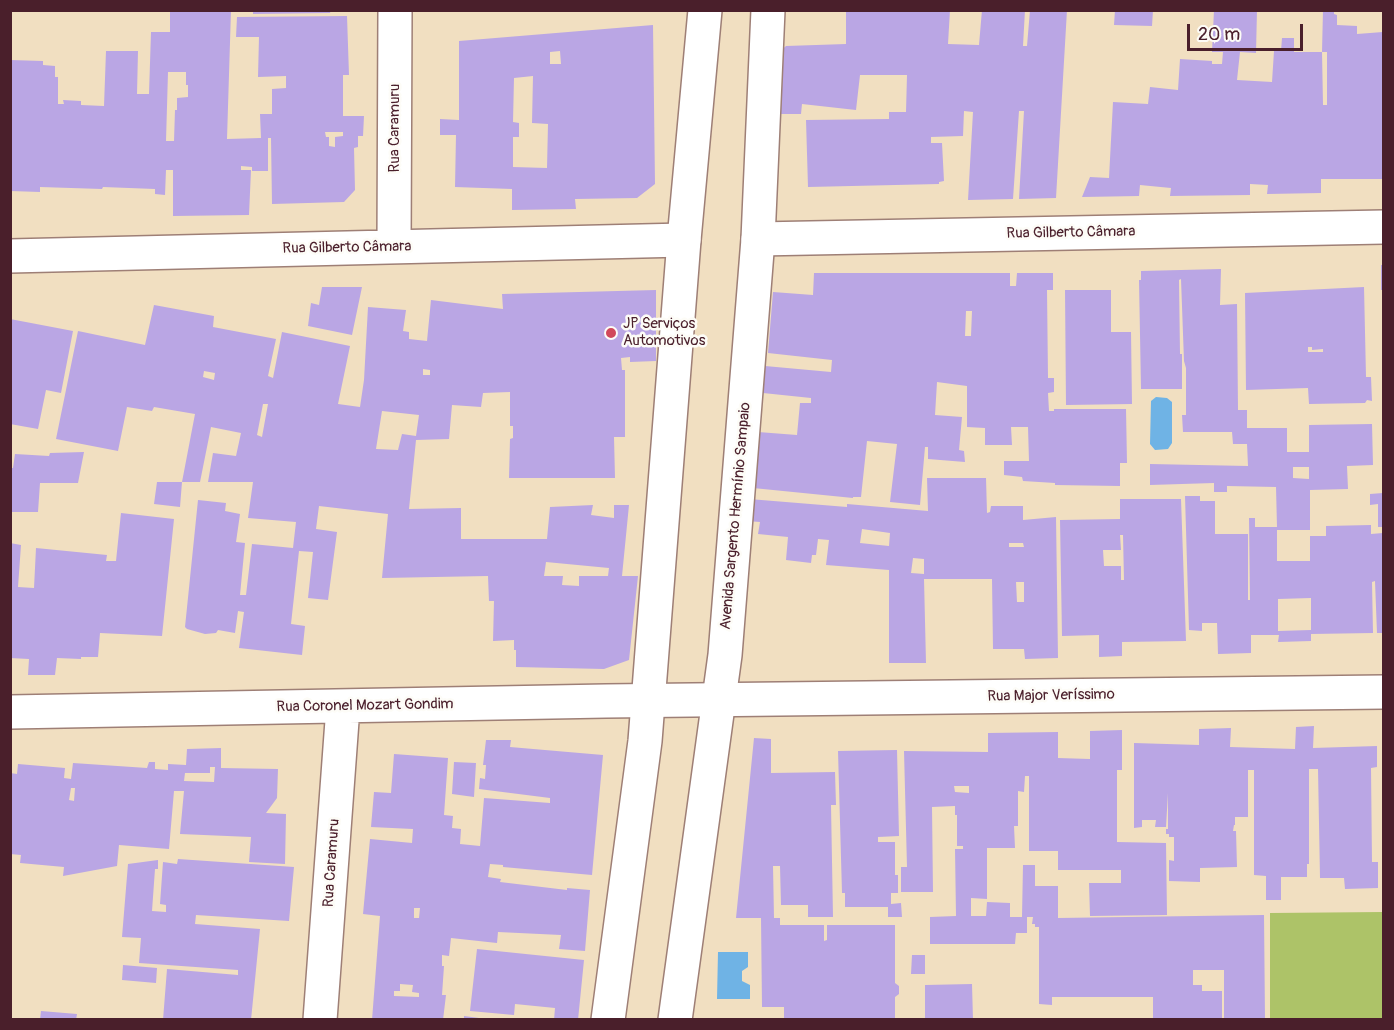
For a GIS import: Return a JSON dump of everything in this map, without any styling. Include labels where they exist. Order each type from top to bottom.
[{"type":"street","name":"Rua Caramuru","points":[[394,246],[395,10]]},
{"type":"street","points":[[608,1020],[645,741],[684,240],[705,10]]},
{"type":"street","name":"Avenida Sargento Hermínio Sampaio","points":[[675,1020],[726,644],[758,239],[768,10]]},
{"type":"street","name":"Rua Gilberto Câmara","points":[[758,239],[1383,227]]},
{"type":"street","name":"Rua Gilberto Câmara","points":[[10,256],[684,240]]},
{"type":"street","name":"Rua Major Veríssimo","points":[[719,700],[1383,692]]},
{"type":"street","name":"Rua Coronel Mozart Gondim","points":[[10,712],[719,700]]},
{"type":"street","name":"Rua Caramuru","points":[[320,1020],[343,707]]},
{"type":"green space","points":[[1383,912],[1383,1019],[1270,1019],[1270,913]]},
{"type":"water","points":[[1156,397],[1167,398],[1172,402],[1172,443],[1168,449],[1155,450],[1150,444],[1151,401]]},
{"type":"water","points":[[718,952],[748,952],[748,967],[742,971],[742,981],[750,985],[750,999],[717,999]]},
{"type":"building","points":[[170,10],[231,10],[227,139],[261,138],[260,114],[272,114],[272,89],[286,88],[286,76],[258,77],[259,37],[236,37],[237,17],[347,16],[349,75],[343,75],[343,116],[364,116],[363,136],[358,136],[358,147],[354,148],[355,190],[344,202],[272,204],[271,138],[268,138],[268,171],[252,171],[252,167],[241,166],[241,170],[251,170],[249,215],[173,216],[173,170],[166,170],[165,195],[155,194],[155,189],[103,187],[102,189],[40,187],[40,192],[10,191],[10,60],[43,61],[43,65],[55,66],[55,77],[58,77],[58,104],[64,104],[63,100],[81,101],[81,105],[104,106],[106,51],[138,51],[137,94],[149,94],[151,32],[170,32]],"holes":[[[168,72],[186,72],[186,85],[188,85],[188,97],[177,98],[174,141],[166,141]],[[325,132],[343,132],[343,136],[335,137],[335,147],[329,146],[329,137],[326,137]]]},
{"type":"building","points":[[253,10],[331,10],[330,13],[253,14]]},
{"type":"building","points":[[846,10],[950,10],[948,44],[979,45],[982,10],[1025,10],[1023,46],[1027,46],[1030,10],[1067,10],[1056,198],[1019,199],[1024,111],[1019,111],[1013,199],[968,200],[973,112],[964,111],[963,136],[931,137],[931,143],[942,143],[944,181],[939,184],[808,187],[806,120],[889,119],[889,112],[906,112],[907,75],[860,75],[856,110],[802,104],[801,114],[769,114],[775,56],[786,46],[846,44]]},
{"type":"building","points":[[1115,10],[1153,10],[1152,26],[1114,25]]},
{"type":"building","points":[[1214,10],[1257,10],[1256,53],[1240,52],[1237,80],[1272,82],[1274,51],[1281,51],[1282,38],[1294,38],[1294,52],[1322,52],[1323,10],[1334,10],[1334,14],[1337,15],[1337,25],[1357,26],[1357,34],[1383,32],[1383,179],[1321,179],[1321,193],[1267,194],[1268,185],[1250,184],[1250,195],[1170,196],[1171,188],[1140,185],[1139,196],[1082,197],[1090,177],[1109,178],[1113,102],[1148,104],[1150,87],[1178,90],[1180,59],[1222,64],[1223,52],[1212,52]],"holes":[[[1322,52],[1327,52],[1327,105],[1323,105]]]},
{"type":"building","points":[[653,25],[655,184],[637,198],[575,199],[576,209],[512,210],[512,189],[455,187],[456,135],[440,135],[440,119],[459,120],[459,41]],"holes":[[[560,51],[561,64],[550,64],[550,52]],[[533,76],[532,123],[548,124],[547,168],[513,167],[513,137],[519,137],[519,123],[513,122],[514,78]]]},
{"type":"building","points":[[1381,265],[1383,265],[1383,290],[1381,290]]},
{"type":"building","points":[[1221,269],[1220,305],[1237,304],[1238,410],[1247,410],[1247,428],[1287,428],[1287,452],[1309,452],[1309,425],[1372,424],[1373,465],[1347,466],[1348,489],[1310,490],[1310,530],[1277,530],[1277,561],[1310,561],[1310,536],[1326,536],[1326,526],[1371,525],[1371,534],[1383,533],[1383,633],[1377,633],[1375,581],[1372,582],[1373,633],[1311,634],[1311,641],[1278,642],[1279,635],[1251,635],[1251,653],[1218,654],[1217,623],[1202,623],[1202,631],[1189,630],[1185,496],[1200,496],[1200,501],[1215,501],[1215,534],[1248,534],[1248,600],[1250,600],[1249,518],[1255,518],[1255,527],[1277,527],[1276,487],[1227,486],[1227,492],[1214,492],[1214,483],[1150,485],[1150,464],[1248,466],[1247,444],[1233,444],[1232,432],[1183,432],[1182,415],[1186,415],[1186,368],[1181,279],[1179,280],[1182,389],[1141,389],[1139,280],[1141,280],[1141,271]],"holes":[[[1293,467],[1309,467],[1309,479],[1293,478]],[[1311,598],[1311,630],[1278,631],[1278,599]]]},
{"type":"building","points":[[814,273],[1010,273],[1010,286],[1016,286],[1017,273],[1053,273],[1053,290],[1047,290],[1048,378],[1054,378],[1054,392],[1048,393],[1049,411],[1054,411],[1054,409],[1126,409],[1127,463],[1120,463],[1120,486],[1055,485],[1055,483],[1023,481],[1022,477],[1004,475],[1004,461],[1029,461],[1028,427],[1011,427],[1012,445],[985,445],[985,428],[967,427],[967,386],[937,382],[935,415],[962,417],[959,450],[964,451],[965,462],[928,459],[928,447],[925,447],[920,505],[890,502],[897,444],[867,441],[861,497],[753,488],[758,432],[797,435],[800,403],[811,403],[811,398],[763,393],[765,366],[831,372],[832,360],[768,353],[773,292],[813,295]],"holes":[[[966,311],[972,311],[971,336],[965,336]]]},
{"type":"building","points":[[322,287],[362,287],[352,335],[308,326],[311,303],[319,305]]},
{"type":"building","points":[[1364,287],[1366,377],[1371,377],[1372,401],[1309,404],[1308,388],[1246,390],[1245,293]],"holes":[[[1308,347],[1312,347],[1312,350],[1323,349],[1323,352],[1308,352]]]},
{"type":"building","points":[[656,290],[656,361],[630,362],[630,357],[621,358],[622,370],[625,370],[625,437],[614,437],[615,478],[509,478],[510,439],[513,438],[513,426],[510,426],[510,392],[483,393],[481,407],[452,405],[449,439],[416,440],[409,509],[461,508],[461,539],[547,539],[550,507],[593,505],[591,515],[614,518],[614,505],[629,505],[622,576],[638,576],[629,660],[604,669],[516,667],[514,640],[493,641],[494,601],[489,601],[488,576],[382,578],[388,514],[319,506],[316,529],[337,532],[328,600],[308,598],[313,552],[299,551],[291,624],[305,626],[302,655],[239,648],[244,612],[238,611],[235,633],[218,630],[216,633],[205,634],[187,629],[185,627],[198,500],[226,503],[225,511],[240,514],[236,542],[245,543],[240,595],[246,595],[252,544],[293,548],[296,522],[248,518],[253,482],[208,482],[213,453],[236,456],[241,433],[211,427],[200,482],[182,482],[195,414],[154,407],[152,411],[127,407],[118,451],[56,439],[78,331],[145,345],[154,305],[214,316],[213,327],[276,339],[268,376],[273,378],[282,332],[350,346],[338,404],[360,407],[364,380],[368,307],[406,310],[403,331],[409,332],[409,339],[427,341],[431,300],[503,309],[502,294]],"holes":[[[423,369],[430,370],[430,375],[423,375]],[[204,371],[215,373],[214,380],[203,377]],[[263,404],[268,404],[262,437],[257,435]],[[382,411],[419,415],[416,436],[402,434],[398,450],[376,449]],[[546,562],[609,568],[608,576],[579,576],[579,586],[562,585],[563,576],[544,576]]]},
{"type":"building","points":[[1065,290],[1111,290],[1111,332],[1131,332],[1132,404],[1066,405]]},
{"type":"building","points":[[10,319],[73,331],[61,393],[46,390],[38,429],[10,424]]},
{"type":"building","points":[[84,452],[78,483],[40,483],[38,512],[10,512],[10,468],[13,468],[15,454],[49,456],[50,453]]},
{"type":"building","points":[[927,478],[986,478],[987,513],[990,512],[991,506],[1023,506],[1023,520],[1056,517],[1058,658],[1025,659],[1024,649],[993,649],[992,579],[924,579],[926,663],[889,663],[889,570],[826,565],[829,540],[818,539],[816,555],[812,555],[811,563],[786,560],[788,537],[758,534],[760,522],[747,521],[749,499],[928,511]],"holes":[[[862,529],[890,533],[889,546],[860,543]],[[1009,543],[1023,543],[1024,547],[1009,547]],[[913,558],[924,559],[924,574],[911,573]],[[1016,582],[1024,582],[1024,602],[1017,602]]]},
{"type":"building","points":[[157,482],[182,482],[180,507],[154,504]]},
{"type":"building","points":[[1383,493],[1383,527],[1378,527],[1378,504],[1370,505],[1370,494]]},
{"type":"building","points":[[1120,499],[1181,499],[1186,641],[1122,642],[1122,656],[1099,657],[1099,635],[1062,636],[1060,520],[1120,519]],"holes":[[[1120,535],[1123,535],[1124,580],[1121,580],[1121,566],[1104,566],[1103,550],[1121,550]]]},
{"type":"building","points":[[121,513],[174,519],[162,636],[100,633],[98,657],[57,658],[55,675],[28,675],[29,659],[10,658],[10,543],[21,545],[18,587],[34,588],[36,548],[107,555],[106,561],[116,561]]},
{"type":"building","points":[[1314,726],[1313,748],[1377,746],[1377,767],[1371,768],[1372,862],[1378,862],[1378,888],[1345,889],[1344,878],[1320,878],[1318,769],[1309,769],[1307,877],[1281,877],[1281,900],[1266,900],[1266,876],[1254,875],[1254,770],[1248,770],[1248,817],[1235,817],[1233,831],[1236,831],[1237,867],[1200,868],[1200,882],[1169,881],[1169,860],[1174,861],[1174,837],[1166,834],[1168,793],[1166,827],[1155,827],[1156,820],[1142,820],[1142,827],[1134,828],[1134,743],[1199,745],[1199,729],[1231,728],[1230,747],[1295,749],[1296,727]]},
{"type":"building","points":[[1122,730],[1122,770],[1117,770],[1117,842],[1166,843],[1167,915],[1090,916],[1089,883],[1121,883],[1121,870],[1058,870],[1058,851],[1029,851],[1029,776],[1025,776],[1024,792],[1018,791],[1018,826],[1014,826],[1015,848],[987,848],[987,899],[971,898],[971,916],[986,916],[987,902],[1010,903],[1010,917],[1022,917],[1023,865],[1035,865],[1035,886],[1058,886],[1058,918],[1264,915],[1265,1020],[1224,1020],[1224,970],[1193,970],[1193,985],[1202,985],[1202,991],[1222,991],[1222,1020],[1153,1020],[1153,997],[1052,997],[1052,1005],[1039,1004],[1039,927],[1032,924],[1033,917],[1027,917],[1027,933],[1016,933],[1015,944],[930,944],[930,917],[956,916],[955,849],[963,849],[963,846],[957,846],[955,806],[932,807],[933,892],[901,892],[901,867],[907,867],[904,751],[988,752],[988,733],[1058,732],[1058,758],[1090,759],[1090,731]],"holes":[[[954,786],[969,786],[969,793],[955,792]]]},
{"type":"building","points":[[754,738],[771,739],[771,773],[835,772],[836,805],[831,805],[833,917],[808,917],[808,905],[781,905],[780,866],[773,866],[774,918],[780,918],[780,925],[824,925],[824,941],[827,940],[827,925],[895,925],[895,983],[899,986],[899,994],[895,997],[895,1020],[784,1020],[784,1007],[762,1007],[761,918],[736,918]]},
{"type":"building","points":[[486,740],[511,740],[510,747],[603,755],[592,875],[490,864],[488,877],[501,879],[500,882],[567,890],[567,888],[590,890],[585,951],[559,949],[561,935],[498,932],[497,943],[451,938],[449,956],[442,955],[442,966],[444,966],[442,995],[446,995],[443,1020],[372,1020],[380,916],[363,914],[370,839],[412,843],[413,829],[371,827],[374,792],[391,793],[394,754],[448,758],[444,815],[453,816],[452,828],[461,829],[460,844],[480,846],[484,798],[550,803],[550,798],[479,789],[480,778],[485,779],[486,765],[483,765]],"holes":[[[414,908],[420,908],[419,918],[414,918]],[[400,984],[413,985],[412,992],[419,993],[419,997],[394,996],[394,991],[400,991]]]},
{"type":"building","points":[[221,748],[221,768],[278,769],[277,798],[266,813],[286,814],[285,864],[249,862],[251,837],[180,834],[184,791],[174,791],[169,849],[119,845],[117,866],[63,876],[64,867],[20,863],[21,855],[10,854],[10,773],[17,774],[18,764],[65,768],[64,778],[71,779],[73,763],[147,768],[149,762],[155,762],[155,769],[168,770],[168,764],[186,765],[187,749]],"holes":[[[210,767],[215,767],[214,782],[184,781],[185,773],[210,773]],[[71,788],[75,788],[74,801],[69,800]]]},
{"type":"building","points":[[897,750],[899,836],[878,837],[878,842],[895,842],[895,875],[898,875],[898,893],[891,893],[891,904],[901,903],[902,917],[888,917],[888,907],[845,907],[845,893],[842,893],[838,751]]},
{"type":"building","points":[[454,762],[476,763],[474,797],[452,794]]},
{"type":"building","points":[[178,859],[294,867],[289,921],[196,915],[195,924],[260,929],[251,1020],[163,1020],[167,969],[238,975],[238,970],[139,963],[141,938],[122,937],[128,864],[158,860],[158,869],[155,869],[152,911],[166,912],[166,905],[160,904],[163,862],[177,864]]},
{"type":"building","points":[[477,949],[584,960],[578,1020],[554,1020],[555,1008],[515,1004],[514,1015],[470,1011]]},
{"type":"building","points":[[912,955],[925,955],[925,974],[911,974]]},
{"type":"building","points":[[123,965],[157,968],[156,983],[122,980]]},
{"type":"building","points":[[972,984],[973,1020],[925,1020],[925,985]]},
{"type":"building","points":[[41,1011],[77,1014],[76,1020],[40,1020]]},
{"type":"building","points":[[464,1016],[479,1018],[479,1020],[464,1020]]},
{"type":"place","name":"JP Serviços Automotivos","points":[[611,333]]}]
